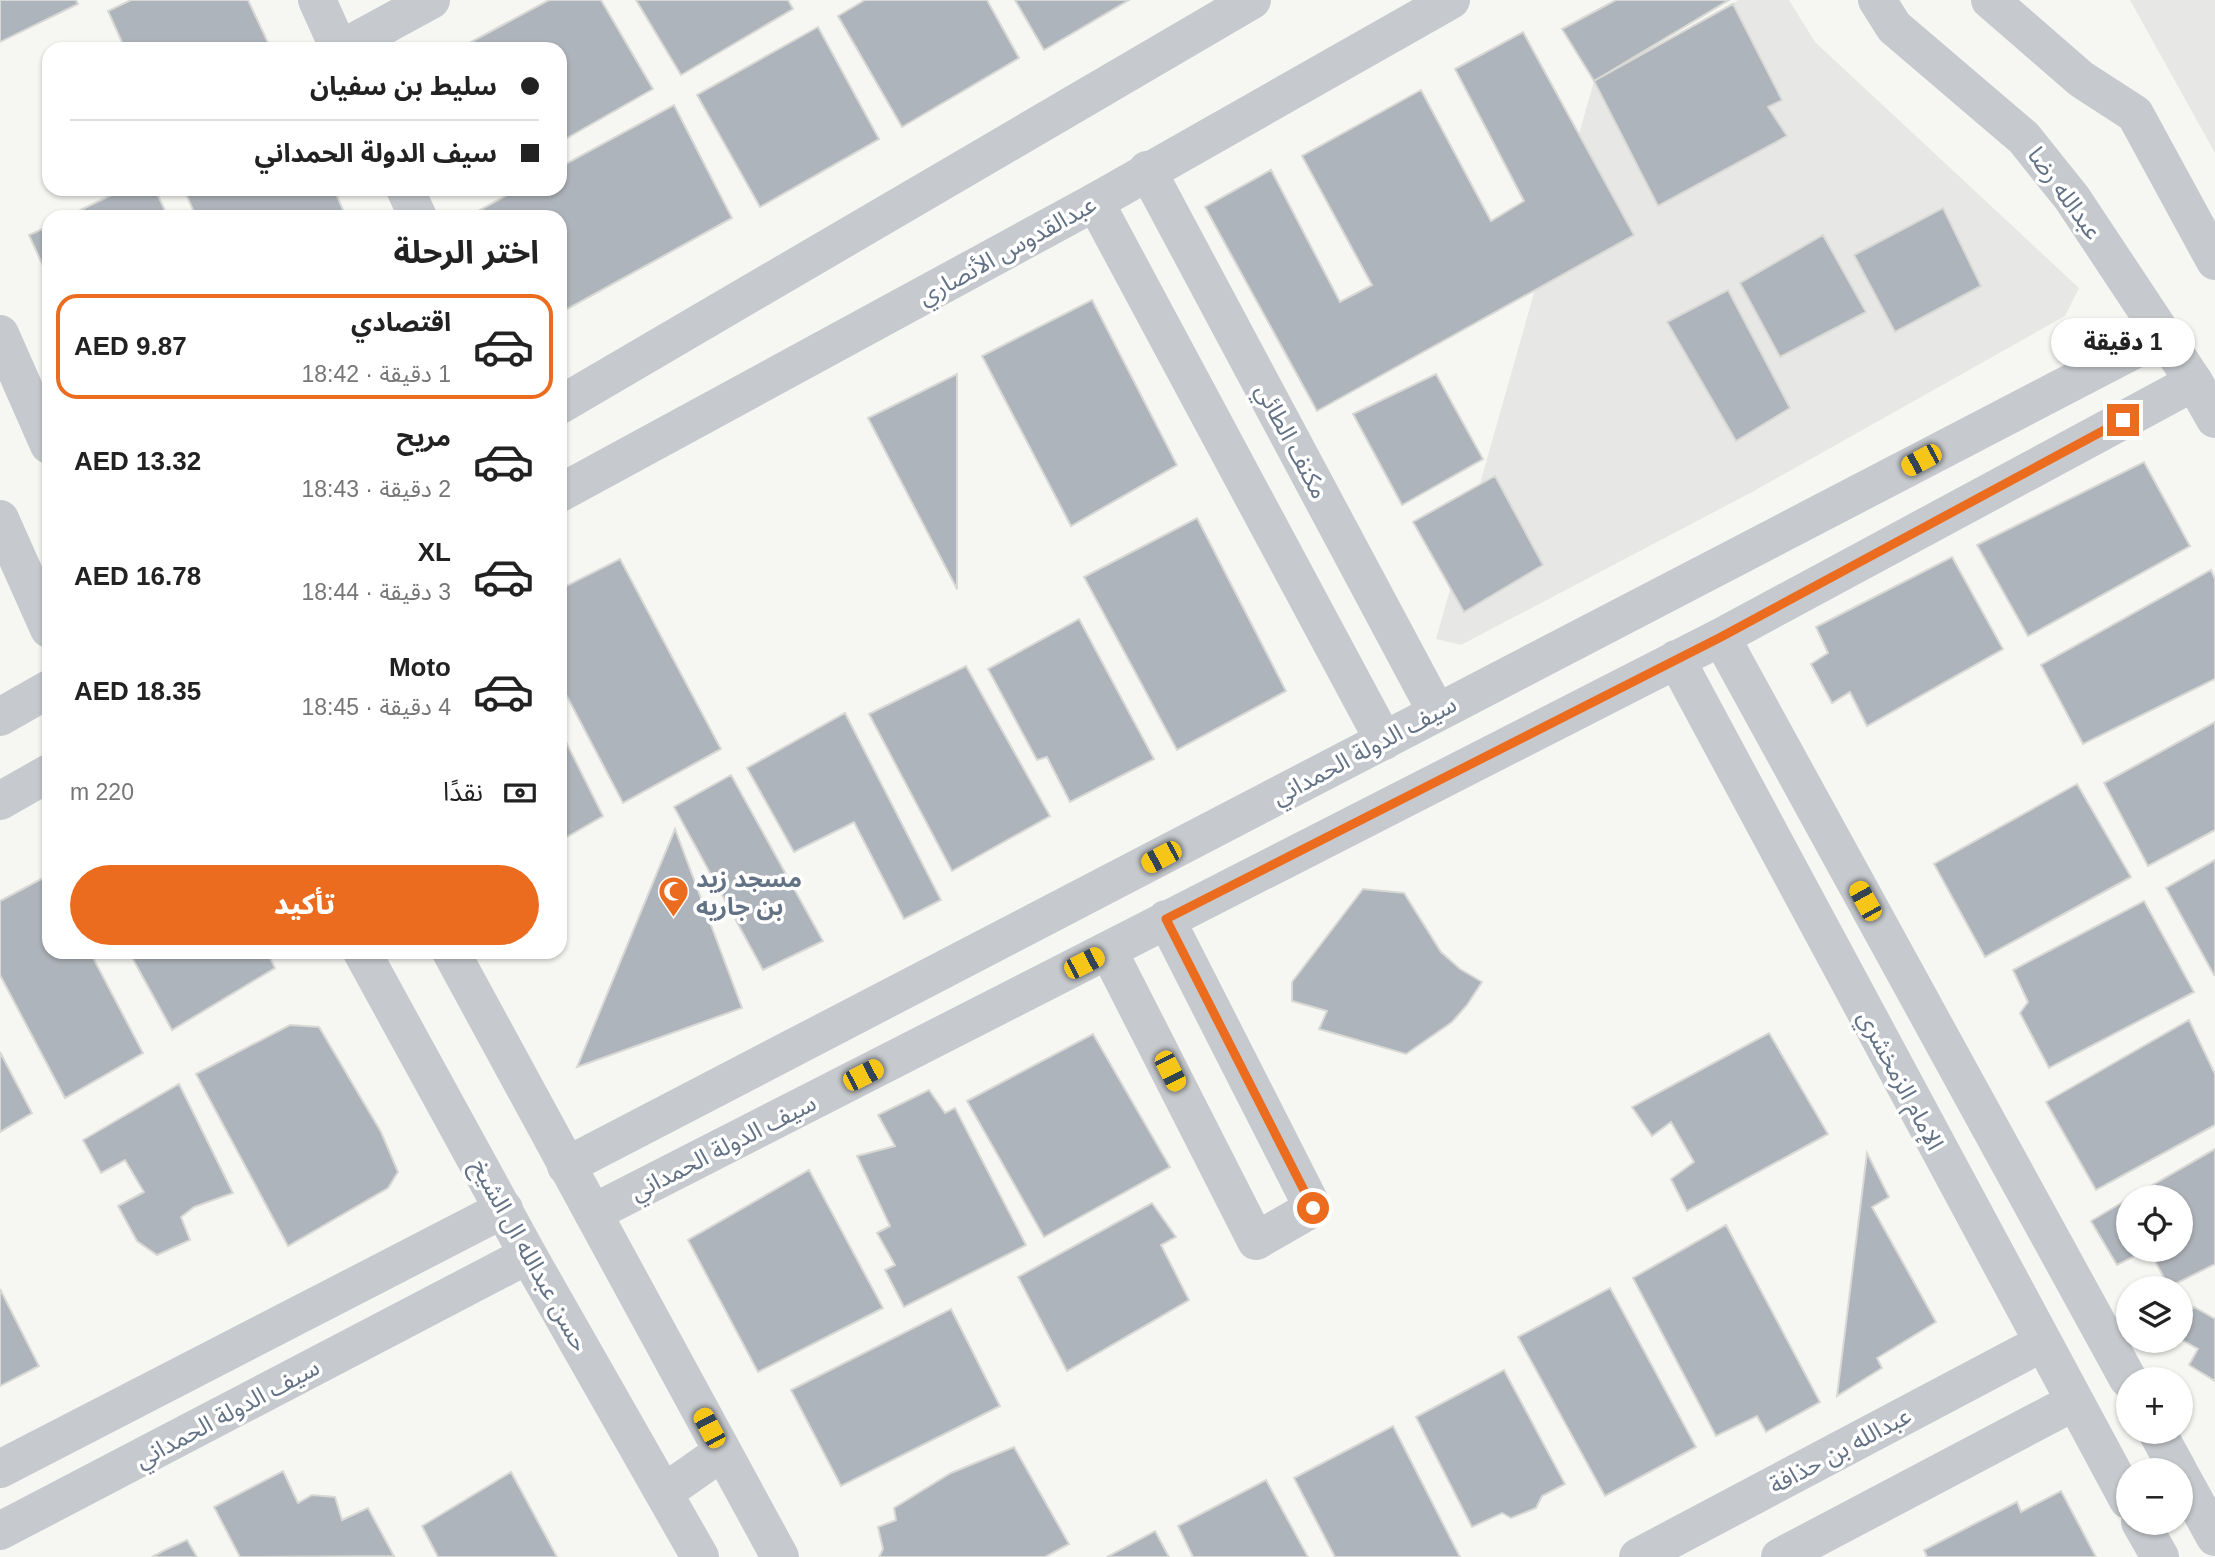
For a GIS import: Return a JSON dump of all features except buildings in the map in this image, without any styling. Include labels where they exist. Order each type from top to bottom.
[{"type":"street","points":[[317,0],[337,42]]},
{"type":"street","points":[[353,42],[430,0]]},
{"type":"street","points":[[567,401],[1252,0]]},
{"type":"street","name":"عبدالقدوس الأنصاري","points":[[567,489],[1095,202],[1147,170],[1451,0]]},
{"type":"street","name":"عبدالله رضا","points":[[1877,0],[1894,27],[2024,138],[2071,198],[2194,382],[2215,419]]},
{"type":"street","points":[[1990,0],[2081,79],[2135,114],[2215,261]]},
{"type":"street","name":"مكنف الطائي","points":[[1147,170],[1436,711]]},
{"type":"street","points":[[1095,202],[1384,741]]},
{"type":"street","points":[[0,334],[42,429]]},
{"type":"street","name":"سيف الدولة الحمداني","points":[[566,1166],[2163,335]]},
{"type":"street","name":"سيف الدولة الحمداني","points":[[593,1213],[1721,637],[2194,382]]},
{"type":"street","points":[[0,519],[42,613]]},
{"type":"street","points":[[1721,637],[2121,1367]]},
{"type":"street","name":"الإمام الزمخشري","points":[[1676,659],[2116,1478]]},
{"type":"street","points":[[0,717],[42,693]]},
{"type":"street","points":[[0,801],[42,777]]},
{"type":"street","points":[[1108,950],[1256,1241],[1313,1208],[1166,919]]},
{"type":"street","name":"حسن عبدالله ال الشيخ","points":[[366,959],[528,1255],[700,1557]]},
{"type":"street","points":[[455,959],[779,1557]]},
{"type":"street","points":[[0,1469],[504,1209]]},
{"type":"street","name":"سيف الدولة الحمداني","points":[[0,1531],[528,1255]]},
{"type":"street","name":"عبدالله بن حذافة","points":[[1638,1557],[2042,1343]]},
{"type":"street","points":[[1780,1557],[2074,1402]]},
{"type":"street","points":[[665,1492],[722,1452]]},
{"type":"street","points":[[2193,1497],[2215,1537]]},
{"type":"street","points":[[2147,1535],[2160,1557]]},
{"type":"street","points":[[0,1538],[9,1557]]},
{"type":"shaded area","points":[[1739,0],[1789,0],[1815,42],[2079,288],[2065,316],[1754,491],[1461,645],[1436,639],[1594,81]]},
{"type":"shaded area","points":[[2130,0],[2215,0],[2215,153]]},
{"type":"place","name":"مسجد زيد بن جاريه","points":[[673,919]]},
{"type":"route","points":[[1313,1208],[1166,919],[1721,637],[2123,420]]}]
